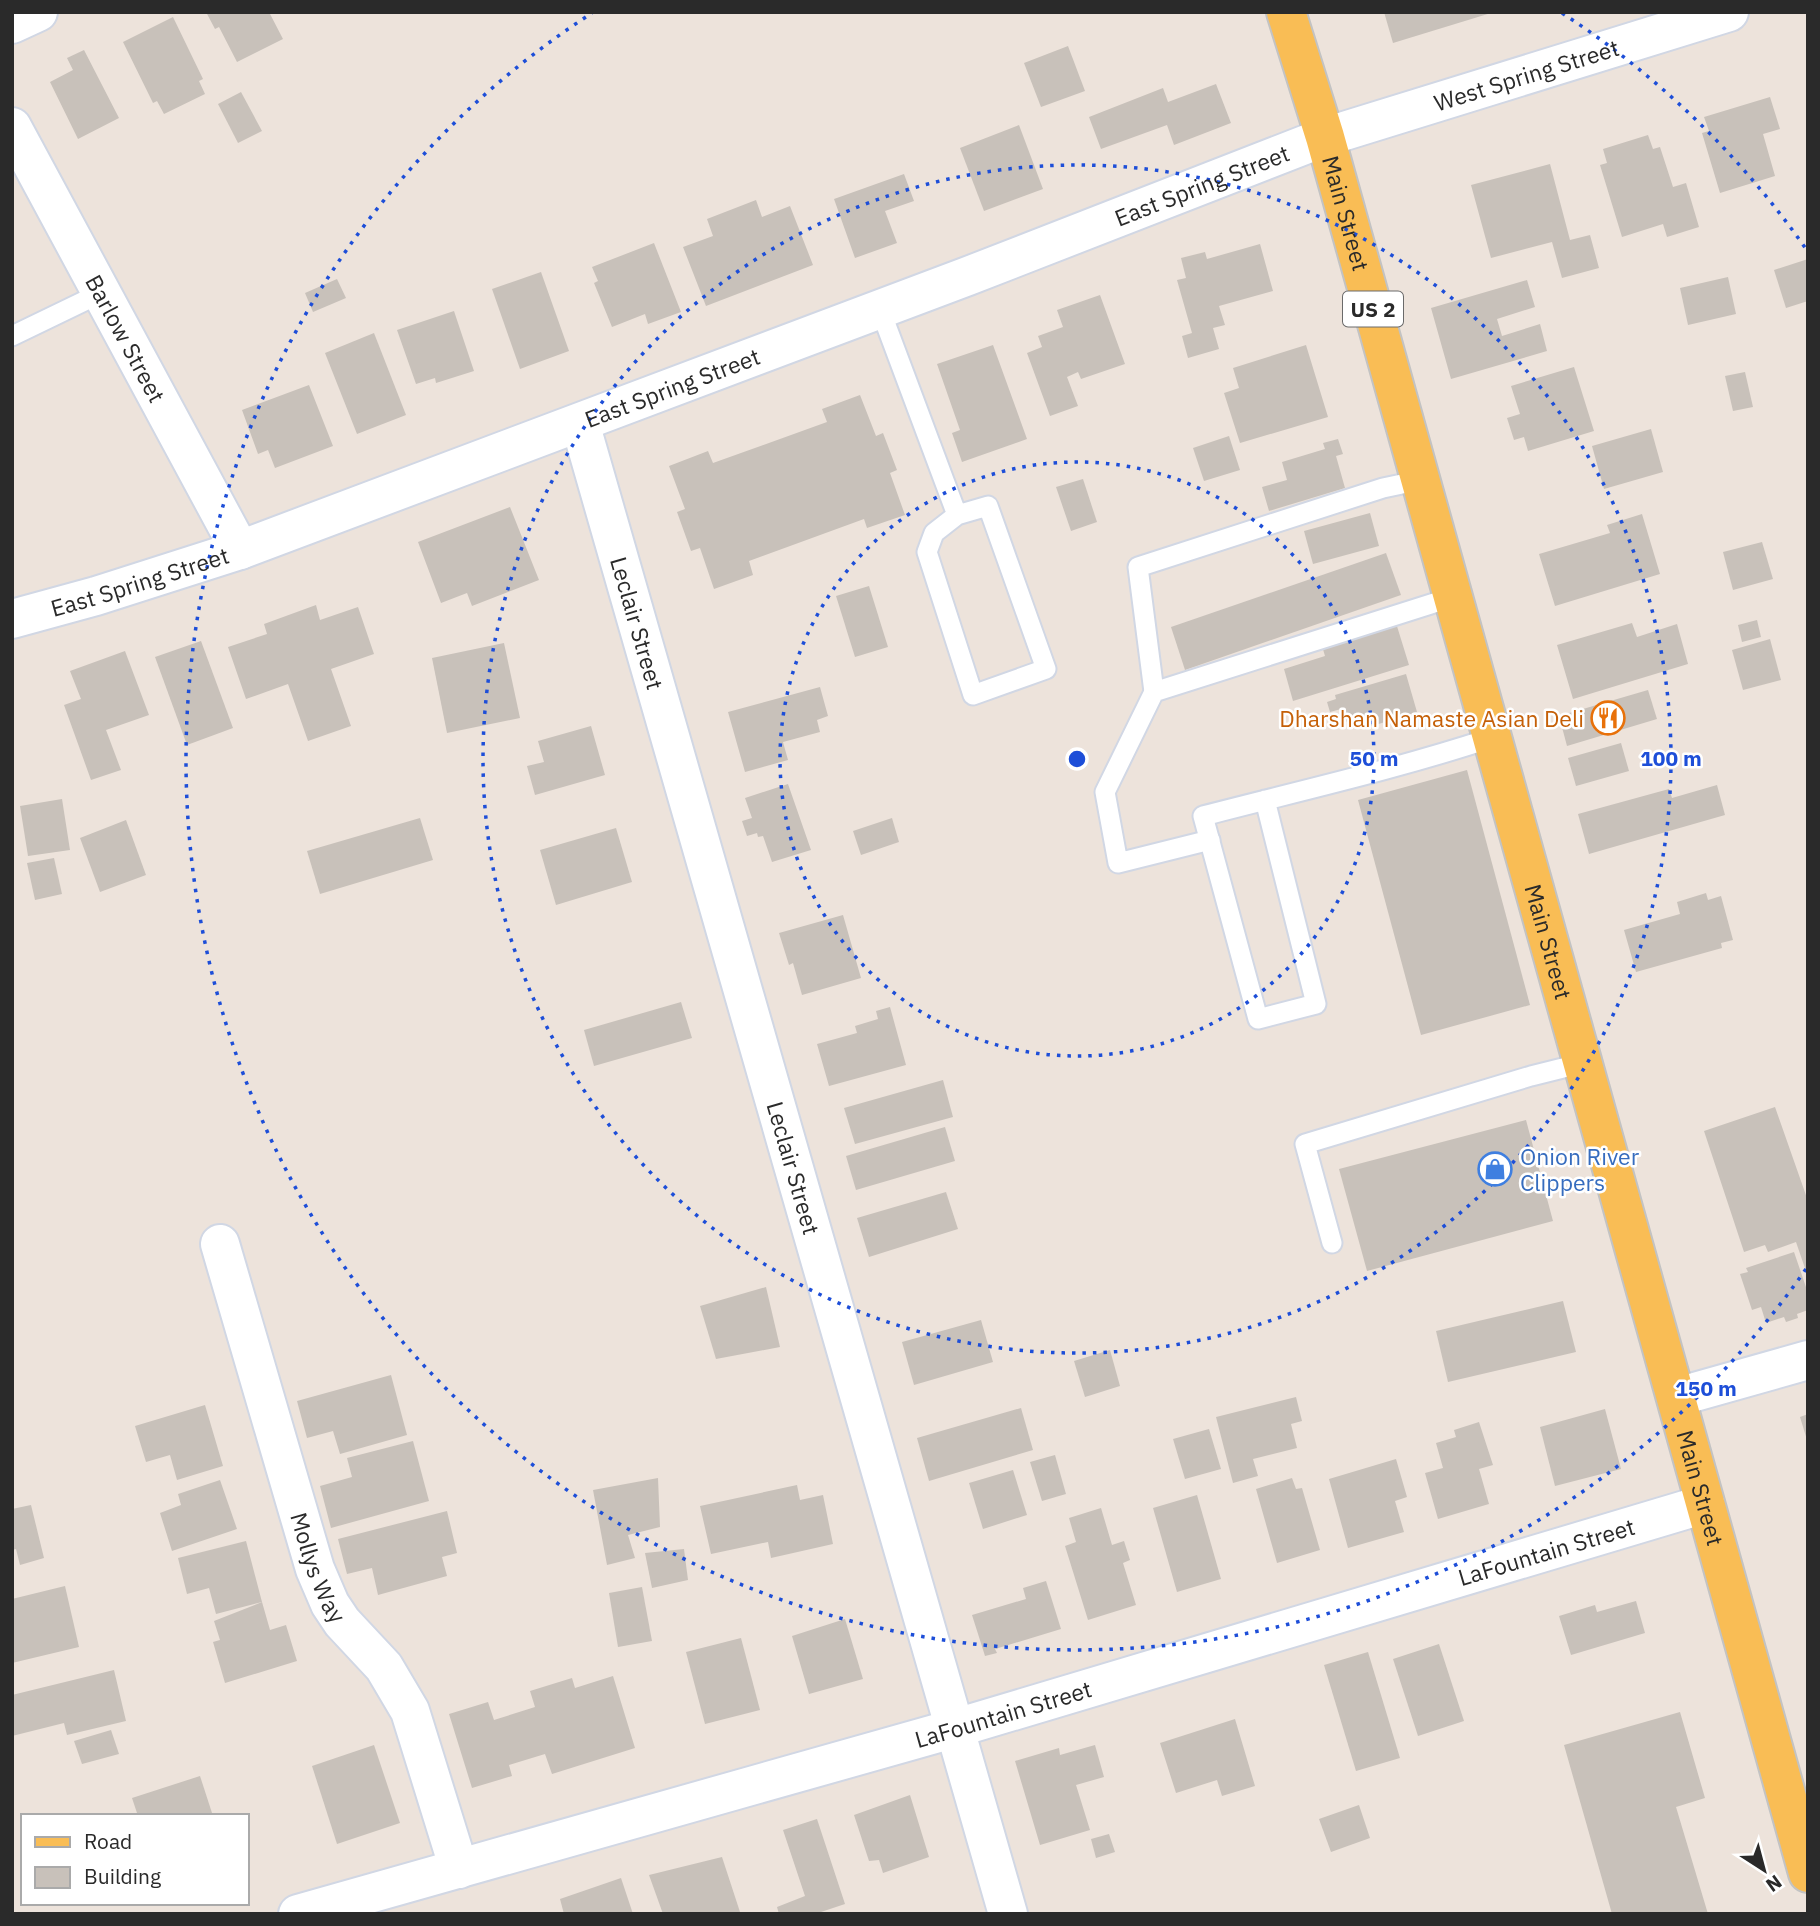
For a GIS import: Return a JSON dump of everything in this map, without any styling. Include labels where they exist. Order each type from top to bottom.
[{"type":"main road","name":"Main Street","points":[[1286,12],[1325,137],[1808,1873]]},
{"type":"street","points":[[12,24],[38,12]]},
{"type":"street","name":"West Spring Street","points":[[1325,137],[1729,12]]},
{"type":"street","name":"East Spring Street","points":[[12,619],[96,596],[240,550],[880,310],[1325,137]]},
{"type":"street","name":"Barlow Street","points":[[16,144],[102,293],[240,550]]},
{"type":"street","name":"Leclair Street","points":[[580,423],[1008,1914]]},
{"type":"street","name":"Mollys Way","points":[[220,1244],[315,1569],[330,1604],[342,1622],[384,1667],[410,1711],[459,1869]]},
{"type":"street","points":[[1677,1397],[1808,1360]]},
{"type":"street","name":"LaFountain Street","points":[[298,1914],[956,1728],[1705,1504]]},
{"type":"lane","points":[[12,336],[102,293]]},
{"type":"lane","points":[[880,310],[957,515]]},
{"type":"lane","points":[[1210,841],[1118,863],[1105,792],[1154,692],[1138,567],[1383,488],[1420,480]]},
{"type":"lane","points":[[988,506],[1046,669],[973,695],[927,552],[934,533],[957,515],[988,506]]},
{"type":"lane","points":[[1154,692],[1453,597]]},
{"type":"lane","points":[[1265,800],[1316,1004],[1258,1019],[1203,816],[1492,738]]},
{"type":"lane","points":[[1332,1243],[1305,1144],[1583,1063]]},
{"type":"building","points":[[206,12],[269,12],[283,39],[237,62],[219,27],[215,29]]},
{"type":"building","points":[[1384,12],[1491,12],[1491,13],[1393,43]]},
{"type":"building","points":[[173,17],[203,79],[199,81],[205,94],[164,114],[157,101],[153,103],[123,42]]},
{"type":"building","points":[[1068,46],[1085,91],[1041,107],[1024,63]]},
{"type":"building","points":[[84,50],[119,118],[78,139],[50,82],[73,70],[67,58]]},
{"type":"building","points":[[1216,84],[1231,123],[1174,145],[1167,125],[1101,149],[1089,117],[1163,88],[1168,102]]},
{"type":"building","points":[[241,92],[262,131],[238,143],[218,104]]},
{"type":"building","points":[[1770,97],[1780,129],[1763,134],[1775,176],[1720,193],[1702,133],[1709,131],[1704,117]]},
{"type":"building","points":[[1019,125],[1043,189],[984,211],[960,148]]},
{"type":"building","points":[[1648,135],[1653,149],[1660,147],[1673,187],[1686,183],[1699,227],[1667,237],[1663,224],[1622,237],[1600,165],[1607,163],[1603,149]]},
{"type":"building","points":[[1550,164],[1570,240],[1590,235],[1599,268],[1562,278],[1552,242],[1491,258],[1471,185]]},
{"type":"building","points":[[904,174],[914,201],[885,211],[897,243],[855,258],[834,199]]},
{"type":"building","points":[[756,200],[762,217],[790,206],[813,265],[706,306],[683,247],[713,236],[707,219]]},
{"type":"building","points":[[654,243],[681,312],[648,324],[645,314],[612,327],[594,283],[598,281],[592,267]]},
{"type":"building","points":[[1260,244],[1273,291],[1219,306],[1225,325],[1213,328],[1219,349],[1188,358],[1182,336],[1192,333],[1177,280],[1186,278],[1181,258],[1205,252],[1207,259]]},
{"type":"building","points":[[1808,259],[1808,301],[1786,308],[1774,270]]},
{"type":"building","points":[[541,272],[569,351],[520,369],[492,289]]},
{"type":"building","points":[[1728,277],[1736,314],[1688,325],[1680,288]]},
{"type":"building","points":[[337,279],[346,298],[313,312],[305,293]]},
{"type":"building","points":[[1527,280],[1535,307],[1497,319],[1502,336],[1540,324],[1547,351],[1451,379],[1431,308]]},
{"type":"building","points":[[1100,295],[1125,364],[1081,379],[1078,372],[1067,377],[1078,406],[1050,416],[1027,353],[1042,347],[1038,336],[1063,327],[1057,310]]},
{"type":"building","points":[[454,311],[474,371],[436,383],[435,378],[416,384],[397,330]]},
{"type":"building","points":[[374,333],[406,415],[357,434],[325,353]]},
{"type":"building","points":[[993,345],[1027,439],[962,462],[952,433],[960,430],[937,364]]},
{"type":"building","points":[[1306,345],[1328,417],[1240,443],[1224,393],[1239,388],[1233,368]]},
{"type":"building","points":[[1574,367],[1594,431],[1528,451],[1524,437],[1514,440],[1507,418],[1520,414],[1511,386]]},
{"type":"building","points":[[1745,372],[1753,407],[1733,411],[1725,376]]},
{"type":"building","points":[[309,385],[333,446],[275,468],[268,450],[258,454],[242,410]]},
{"type":"building","points":[[860,395],[876,436],[883,433],[897,470],[890,473],[905,515],[867,528],[864,519],[749,561],[753,575],[714,589],[700,548],[691,551],[677,512],[685,509],[669,466],[708,451],[713,463],[827,422],[822,409]]},
{"type":"building","points":[[1651,429],[1663,472],[1604,489],[1592,446]]},
{"type":"building","points":[[1229,436],[1240,470],[1204,481],[1193,448]]},
{"type":"building","points":[[1338,439],[1343,454],[1336,456],[1345,488],[1269,511],[1262,487],[1287,480],[1282,462],[1325,449],[1323,443]]},
{"type":"building","points":[[1083,479],[1097,522],[1071,531],[1056,487]]},
{"type":"building","points":[[510,507],[539,580],[472,606],[467,593],[441,603],[418,542]]},
{"type":"building","points":[[1370,513],[1379,546],[1313,564],[1304,531]]},
{"type":"building","points":[[1642,514],[1660,574],[1555,606],[1539,554],[1610,533],[1607,525]]},
{"type":"building","points":[[1762,542],[1773,579],[1733,590],[1723,552]]},
{"type":"building","points":[[1386,553],[1401,595],[1185,670],[1171,627]]},
{"type":"building","points":[[869,586],[888,647],[855,657],[836,596]]},
{"type":"building","points":[[316,605],[320,620],[358,607],[374,654],[331,669],[351,726],[308,741],[288,684],[246,699],[228,647],[267,634],[264,624]]},
{"type":"building","points":[[1757,620],[1761,637],[1742,642],[1738,625]]},
{"type":"building","points":[[1396,623],[1409,665],[1293,701],[1284,669],[1325,656],[1322,646]]},
{"type":"building","points":[[1632,623],[1637,637],[1677,624],[1688,664],[1573,699],[1557,645]]},
{"type":"building","points":[[1770,639],[1781,680],[1743,690],[1732,650]]},
{"type":"building","points":[[201,641],[233,728],[187,745],[155,657]]},
{"type":"building","points":[[504,643],[520,718],[447,733],[432,658]]},
{"type":"building","points":[[125,651],[149,715],[106,730],[121,770],[91,780],[64,705],[81,699],[70,671]]},
{"type":"building","points":[[1406,674],[1417,712],[1369,727],[1367,721],[1357,724],[1355,719],[1345,722],[1341,709],[1330,712],[1327,702],[1336,699],[1335,695]]},
{"type":"building","points":[[820,687],[828,716],[817,720],[820,732],[783,742],[788,760],[745,772],[728,712]]},
{"type":"building","name":"Dharshan Namaste Asian Deli","points":[[1648,690],[1657,719],[1567,746],[1559,716]]},
{"type":"building","points":[[591,726],[605,775],[535,795],[527,766],[544,762],[538,741]]},
{"type":"building","points":[[1621,743],[1629,771],[1576,786],[1568,758]]},
{"type":"building","points":[[1467,770],[1530,1005],[1421,1035],[1358,800]]},
{"type":"building","points":[[788,784],[811,850],[772,862],[763,836],[758,837],[757,833],[747,836],[742,821],[752,818],[745,798]]},
{"type":"building","points":[[1717,785],[1725,815],[1589,854],[1578,814],[1669,789],[1672,798]]},
{"type":"building","points":[[62,799],[70,850],[28,856],[20,806]]},
{"type":"building","points":[[420,818],[433,860],[320,894],[307,851]]},
{"type":"building","points":[[892,818],[899,842],[861,855],[853,831]]},
{"type":"building","points":[[126,820],[146,875],[100,892],[80,838]]},
{"type":"building","points":[[616,828],[632,882],[556,905],[540,850]]},
{"type":"building","points":[[54,858],[62,894],[35,900],[27,863]]},
{"type":"building","points":[[1706,893],[1708,900],[1721,896],[1733,940],[1721,943],[1722,948],[1636,972],[1624,930],[1680,914],[1677,902]]},
{"type":"building","points":[[843,915],[861,978],[802,995],[793,963],[789,965],[779,933]]},
{"type":"building","points":[[681,1002],[692,1038],[594,1066],[584,1030]]},
{"type":"building","points":[[890,1007],[906,1065],[829,1086],[817,1044],[857,1033],[855,1026],[878,1019],[876,1011]]},
{"type":"building","points":[[943,1080],[953,1117],[855,1144],[844,1108]]},
{"type":"building","points":[[1775,1107],[1808,1201],[1808,1277],[1796,1242],[1768,1252],[1765,1245],[1744,1252],[1704,1131]]},
{"type":"building","points":[[1526,1120],[1553,1221],[1367,1271],[1339,1169]]},
{"type":"building","points":[[945,1127],[955,1161],[856,1190],[846,1156]]},
{"type":"building","points":[[946,1192],[958,1229],[869,1257],[857,1218]]},
{"type":"building","points":[[1794,1252],[1808,1293],[1808,1310],[1797,1314],[1798,1318],[1786,1322],[1784,1317],[1766,1323],[1761,1307],[1752,1310],[1740,1274],[1748,1272],[1746,1268]]},
{"type":"building","points":[[766,1287],[780,1347],[716,1359],[700,1306]]},
{"type":"building","points":[[1563,1301],[1576,1352],[1448,1382],[1436,1331]]},
{"type":"building","points":[[981,1320],[993,1362],[914,1385],[902,1342]]},
{"type":"building","points":[[1110,1350],[1120,1386],[1085,1397],[1074,1361]]},
{"type":"building","points":[[391,1375],[407,1435],[340,1454],[333,1431],[307,1438],[297,1401]]},
{"type":"building","points":[[1296,1397],[1302,1421],[1291,1424],[1297,1448],[1253,1459],[1258,1476],[1233,1483],[1216,1417]]},
{"type":"building","points":[[205,1405],[223,1466],[177,1480],[170,1455],[146,1462],[135,1426]]},
{"type":"building","points":[[1021,1408],[1033,1450],[929,1481],[917,1438]]},
{"type":"building","points":[[1605,1409],[1621,1469],[1555,1486],[1540,1427]]},
{"type":"building","points":[[1808,1414],[1808,1440],[1807,1440],[1800,1417]]},
{"type":"building","points":[[1479,1422],[1493,1465],[1479,1469],[1489,1504],[1438,1519],[1425,1473],[1443,1468],[1436,1443],[1456,1437],[1454,1430]]},
{"type":"building","points":[[1209,1429],[1221,1469],[1185,1479],[1173,1439]]},
{"type":"building","points":[[413,1441],[429,1501],[331,1528],[320,1486],[352,1477],[347,1458]]},
{"type":"building","points":[[1055,1455],[1066,1494],[1042,1501],[1030,1462]]},
{"type":"building","points":[[1396,1459],[1407,1497],[1395,1501],[1404,1532],[1348,1548],[1329,1479]]},
{"type":"building","points":[[1013,1470],[1027,1515],[983,1529],[969,1483]]},
{"type":"building","points":[[658,1478],[660,1527],[628,1535],[635,1558],[607,1565],[593,1490]]},
{"type":"building","points":[[1292,1478],[1296,1489],[1302,1488],[1320,1550],[1277,1563],[1256,1489]]},
{"type":"building","points":[[220,1480],[237,1529],[172,1551],[160,1513],[181,1505],[178,1494]]},
{"type":"building","points":[[797,1485],[800,1500],[823,1495],[833,1544],[771,1558],[768,1542],[711,1554],[700,1506]]},
{"type":"building","points":[[1197,1495],[1221,1579],[1177,1592],[1153,1508]]},
{"type":"building","points":[[31,1505],[44,1558],[20,1565],[16,1549],[12,1550],[12,1509]]},
{"type":"building","points":[[1101,1508],[1112,1545],[1124,1541],[1130,1560],[1123,1563],[1136,1605],[1088,1620],[1065,1546],[1076,1542],[1069,1518]]},
{"type":"building","points":[[447,1511],[457,1553],[442,1557],[447,1576],[378,1595],[372,1568],[347,1574],[338,1539]]},
{"type":"building","points":[[246,1541],[262,1602],[216,1614],[209,1588],[187,1594],[178,1558]]},
{"type":"building","points":[[684,1549],[688,1580],[652,1588],[645,1553]]},
{"type":"building","points":[[1046,1581],[1061,1629],[995,1649],[997,1653],[985,1656],[972,1615],[1026,1599],[1023,1588]]},
{"type":"building","points":[[65,1586],[79,1647],[12,1663],[12,1599]]},
{"type":"building","points":[[642,1587],[652,1641],[618,1647],[609,1593]]},
{"type":"building","points":[[1636,1601],[1645,1633],[1571,1655],[1559,1616],[1595,1605],[1597,1612]]},
{"type":"building","points":[[262,1602],[270,1630],[286,1625],[297,1661],[225,1683],[213,1642],[220,1640],[214,1621]]},
{"type":"building","points":[[845,1619],[863,1679],[809,1694],[792,1636]]},
{"type":"building","points":[[741,1638],[760,1710],[705,1724],[686,1652]]},
{"type":"building","points":[[1439,1644],[1464,1721],[1418,1736],[1393,1659]]},
{"type":"building","points":[[1368,1652],[1400,1758],[1356,1771],[1324,1665]]},
{"type":"building","points":[[114,1670],[126,1721],[67,1735],[64,1723],[12,1736],[12,1695]]},
{"type":"building","points":[[613,1676],[635,1748],[552,1774],[545,1754],[509,1765],[512,1776],[472,1788],[449,1714],[488,1702],[494,1720],[535,1707],[530,1691],[572,1678],[575,1688]]},
{"type":"building","points":[[1680,1712],[1705,1798],[1676,1807],[1708,1914],[1612,1914],[1564,1745]]},
{"type":"building","points":[[1235,1719],[1255,1786],[1222,1796],[1217,1780],[1176,1793],[1160,1743]]},
{"type":"building","points":[[111,1730],[119,1754],[82,1764],[74,1741]]},
{"type":"building","points":[[374,1745],[400,1823],[337,1844],[312,1766]]},
{"type":"building","points":[[1095,1745],[1104,1777],[1076,1785],[1090,1830],[1040,1845],[1015,1761],[1059,1748],[1060,1755]]},
{"type":"building","points":[[200,1776],[212,1814],[137,1814],[132,1798]]},
{"type":"building","points":[[910,1795],[929,1857],[883,1873],[879,1860],[869,1861],[854,1815]]},
{"type":"building","points":[[1359,1805],[1370,1838],[1331,1852],[1319,1819]]},
{"type":"building","points":[[817,1819],[845,1904],[815,1914],[779,1914],[777,1907],[805,1896],[783,1830]]},
{"type":"building","points":[[1109,1834],[1115,1852],[1096,1858],[1091,1839]]},
{"type":"building","points":[[722,1857],[740,1912],[663,1914],[649,1875]]},
{"type":"building","points":[[621,1878],[633,1914],[564,1914],[560,1899]]},
{"type":"place","name":"Dharshan Namaste Asian Deli","points":[[1608,718]]},
{"type":"place","name":"Onion River Clippers","points":[[1495,1169]]}]
